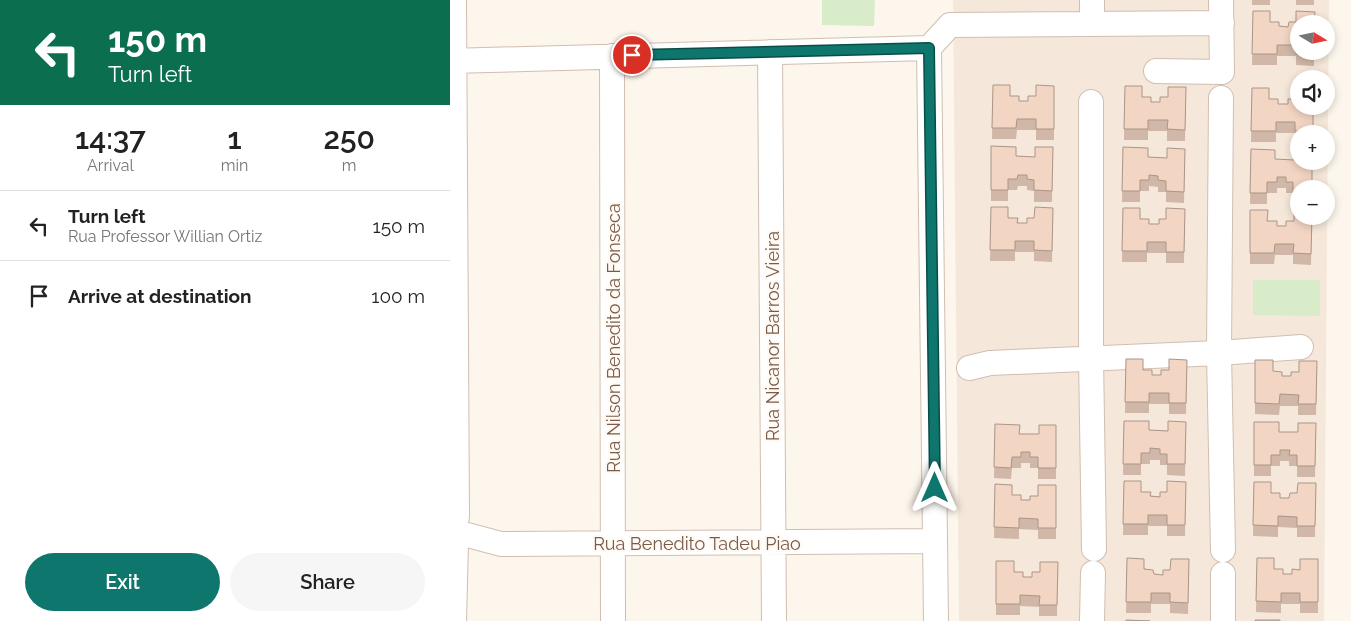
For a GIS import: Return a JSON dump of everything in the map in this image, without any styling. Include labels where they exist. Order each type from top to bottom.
[{"type":"street","points":[[454,0],[452,61],[454,621]]},
{"type":"street","points":[[1092,0],[1092,24]]},
{"type":"street","points":[[936,621],[929,48],[950,24],[1092,24],[1222,11],[1222,72],[1156,71]]},
{"type":"street","points":[[452,61],[929,48]]},
{"type":"street","name":"Rua Nicanor Barros Vieira","points":[[770,52],[774,621]]},
{"type":"street","name":"Rua Nilson Benedito da Fonseca","points":[[612,56],[613,621]]},
{"type":"street","points":[[1221,98],[1219,353],[1223,621]]},
{"type":"street","points":[[1091,102],[1091,357],[1094,549]]},
{"type":"street","points":[[969,368],[990,363],[1091,357],[1219,353],[1301,347]]},
{"type":"street","name":"Rua Benedito Tadeu Piao","points":[[455,530],[501,544],[935,541]]},
{"type":"street","points":[[1092,621],[1093,573]]},
{"type":"shaded area","points":[[953,0],[1329,0],[1329,15],[1290,15],[1290,60],[1329,60],[1328,70],[1290,70],[1290,115],[1328,115],[1328,125],[1290,125],[1290,170],[1328,170],[1328,180],[1290,180],[1290,225],[1327,225],[1324,621],[959,621]]},
{"type":"green space","points":[[822,0],[875,0],[874,26],[822,25]]},
{"type":"green space","points":[[1253,280],[1320,280],[1320,316],[1253,315]]},
{"type":"building","points":[[1253,11],[1270,11],[1270,22],[1279,22],[1279,26],[1288,27],[1290,22],[1290,45],[1277,45],[1277,54],[1252,54]]},
{"type":"building","points":[[1296,11],[1315,12],[1315,15],[1296,15]]},
{"type":"building","points":[[993,85],[1010,85],[1010,96],[1019,96],[1019,101],[1028,101],[1028,96],[1036,96],[1036,85],[1054,86],[1054,129],[1036,129],[1036,119],[1017,119],[1016,128],[992,128]]},
{"type":"building","points":[[1125,86],[1142,86],[1142,97],[1151,97],[1151,102],[1160,102],[1160,97],[1168,97],[1168,87],[1186,87],[1185,130],[1167,129],[1168,120],[1148,120],[1148,129],[1124,129]]},
{"type":"building","points":[[1252,88],[1269,88],[1269,99],[1278,99],[1278,104],[1288,104],[1288,99],[1290,99],[1290,115],[1313,115],[1313,125],[1295,125],[1295,122],[1276,122],[1276,131],[1251,131]]},
{"type":"building","points":[[991,146],[1016,147],[1016,156],[1035,157],[1035,147],[1053,147],[1052,191],[1034,190],[1034,180],[1027,179],[1027,175],[1018,175],[1017,179],[1008,179],[1008,190],[991,190]]},
{"type":"building","points":[[1123,147],[1148,148],[1148,157],[1167,158],[1167,148],[1185,149],[1184,192],[1166,191],[1166,181],[1158,180],[1158,176],[1149,175],[1149,180],[1140,180],[1140,191],[1122,191]]},
{"type":"building","points":[[1251,149],[1275,150],[1275,159],[1290,160],[1290,170],[1312,170],[1312,180],[1290,180],[1290,182],[1286,182],[1286,177],[1277,177],[1277,182],[1267,182],[1267,193],[1250,193]]},
{"type":"building","points":[[991,207],[1008,207],[1008,218],[1018,218],[1017,223],[1027,223],[1027,218],[1034,218],[1035,207],[1053,208],[1052,251],[1034,250],[1034,241],[1015,241],[1015,250],[990,250]]},
{"type":"building","points":[[1123,208],[1140,208],[1140,219],[1149,219],[1149,224],[1159,224],[1159,219],[1166,219],[1166,208],[1185,209],[1184,252],[1166,252],[1166,242],[1147,242],[1147,251],[1122,251]]},
{"type":"building","points":[[1250,210],[1268,210],[1267,221],[1277,221],[1277,226],[1286,226],[1286,221],[1290,221],[1290,225],[1312,225],[1311,254],[1293,253],[1294,244],[1275,244],[1274,253],[1250,253]]},
{"type":"building","points":[[1126,359],[1143,359],[1143,370],[1152,370],[1152,375],[1161,375],[1161,370],[1169,370],[1169,359],[1187,360],[1186,403],[1169,403],[1169,393],[1149,393],[1149,402],[1125,402]]},
{"type":"building","points":[[1255,360],[1273,360],[1273,371],[1282,372],[1282,376],[1291,376],[1291,372],[1299,372],[1299,361],[1317,361],[1316,404],[1298,404],[1299,395],[1280,394],[1279,404],[1255,403]]},
{"type":"building","points":[[1124,421],[1149,421],[1149,430],[1168,431],[1168,421],[1186,422],[1185,464],[1167,464],[1167,454],[1160,454],[1160,449],[1150,448],[1150,453],[1141,453],[1141,464],[1123,464]]},
{"type":"building","points":[[1254,422],[1279,422],[1279,432],[1298,432],[1298,423],[1316,423],[1315,466],[1297,466],[1297,455],[1289,455],[1290,450],[1280,450],[1280,455],[1271,455],[1271,465],[1254,465]]},
{"type":"building","points":[[995,424],[1020,425],[1019,434],[1039,434],[1039,425],[1056,425],[1056,468],[1038,468],[1038,457],[1030,457],[1030,452],[1021,452],[1021,457],[1012,457],[1011,468],[994,467]]},
{"type":"building","points":[[1124,481],[1141,481],[1141,492],[1151,492],[1150,496],[1160,497],[1160,492],[1167,492],[1167,481],[1186,482],[1185,525],[1167,525],[1167,515],[1148,515],[1148,524],[1123,524]]},
{"type":"building","points":[[1254,482],[1271,482],[1271,493],[1280,493],[1280,498],[1289,498],[1290,493],[1297,493],[1298,483],[1316,483],[1315,526],[1297,526],[1297,517],[1278,516],[1278,526],[1253,525]]},
{"type":"building","points":[[995,484],[1012,485],[1012,495],[1021,495],[1021,500],[1030,500],[1030,496],[1038,496],[1038,485],[1056,485],[1056,528],[1038,528],[1038,519],[1019,518],[1019,528],[994,527]]},
{"type":"building","points":[[1127,558],[1144,559],[1144,569],[1153,570],[1154,574],[1163,575],[1163,570],[1170,570],[1171,559],[1189,559],[1188,603],[1170,602],[1170,593],[1151,593],[1151,602],[1126,602]]},
{"type":"building","points":[[1257,558],[1274,558],[1274,569],[1283,569],[1283,574],[1292,574],[1292,569],[1300,570],[1300,559],[1318,559],[1318,602],[1300,602],[1300,593],[1281,593],[1281,602],[1256,601]]},
{"type":"building","points":[[996,561],[1014,561],[1014,572],[1023,572],[1023,577],[1032,577],[1032,572],[1040,572],[1040,562],[1058,562],[1057,605],[1039,605],[1040,596],[1020,595],[1020,604],[996,604]]},
{"type":"building","points":[[1280,620],[1280,621],[1255,621]]},
{"type":"route","points":[[632,55],[929,48],[935,488]]}]
